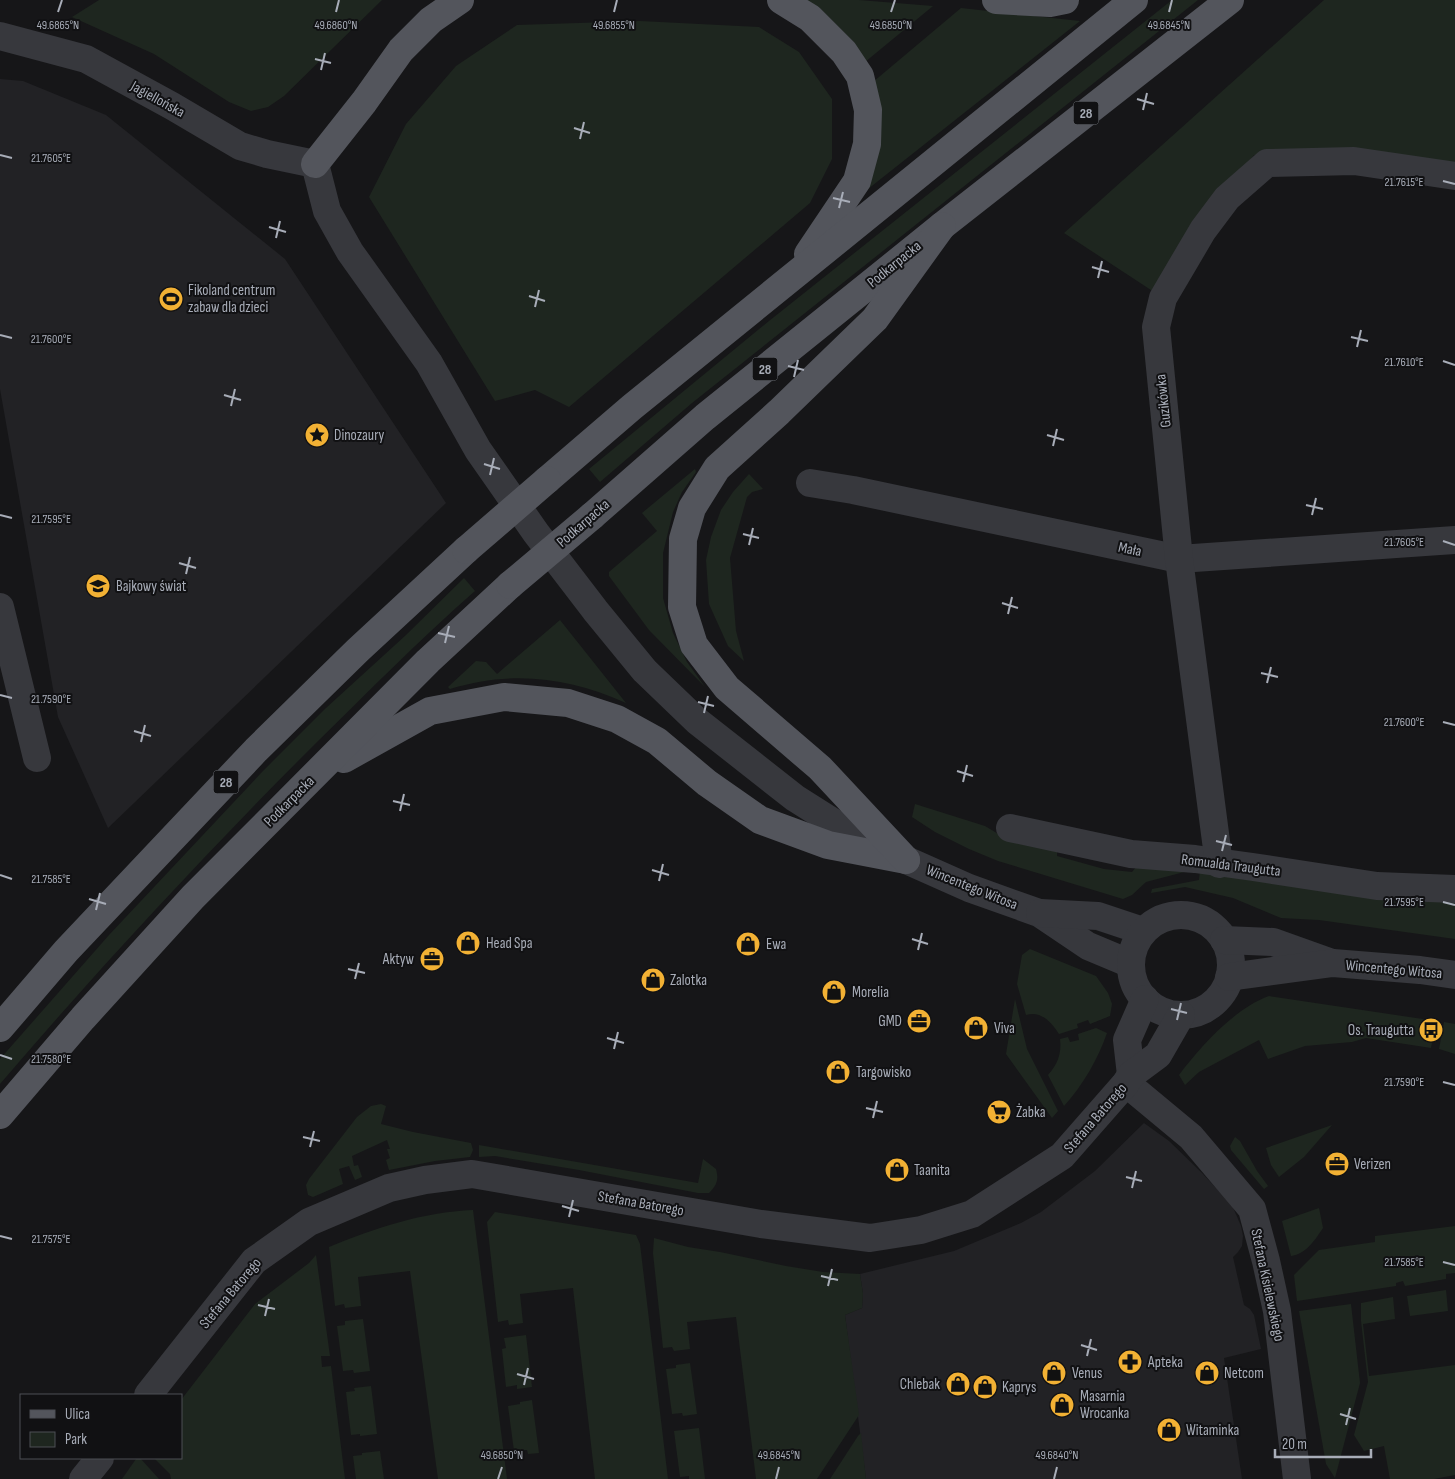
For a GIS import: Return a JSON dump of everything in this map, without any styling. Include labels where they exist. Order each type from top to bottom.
[{"type":"main road","points":[[315,164],[364,102],[400,50],[431,20],[460,0]]},
{"type":"main road","points":[[781,0],[810,18],[844,52],[860,76],[868,110],[867,144],[857,181],[793,277]]},
{"type":"main road","points":[[996,0],[1050,3],[1065,0]]},
{"type":"main road","name":"28","points":[[0,1028],[66,951],[256,750],[358,650],[466,550],[632,407],[1134,0]]},
{"type":"main road","name":"Podkarpacka","points":[[0,1115],[83,1018],[193,897],[428,662],[510,586],[705,417],[942,226],[1230,0]]},
{"type":"main road","points":[[906,860],[820,768],[727,688],[694,645],[682,606],[683,538],[692,508],[717,468],[779,412],[875,319],[942,226]]},
{"type":"main road","points":[[314,775],[430,711],[504,697],[568,703],[616,719],[657,740],[707,783],[760,820],[828,845],[906,860]]},
{"type":"street","name":"Jagiellońska","points":[[0,36],[86,59],[240,146],[315,164]]},
{"type":"street","name":"Guzikówka","points":[[1218,864],[1179,559],[1156,327],[1162,298],[1203,230],[1227,198],[1268,163],[1354,161],[1455,176]]},
{"type":"street","name":"Wincentego Witosa","points":[[315,164],[327,212],[350,252],[429,363],[478,450],[536,533],[645,671],[697,721],[795,798],[844,829],[906,860],[969,888],[1039,913],[1088,946],[1131,964]]},
{"type":"street","name":"Mała","points":[[810,483],[853,490],[1179,559],[1455,540]]},
{"type":"street","points":[[0,607],[37,758]]},
{"type":"street","name":"Romualda Traugutta","points":[[1010,828],[1130,854],[1253,867],[1377,886],[1455,889]]},
{"type":"street","name":"Wincentego Witosa","points":[[1039,913],[1098,916],[1143,931]]},
{"type":"street","points":[[1186,915],[1202,919],[1215,927],[1224,940],[1230,955],[1227,985],[1218,998],[1207,1008],[1181,1014],[1162,1011],[1144,999],[1134,984],[1131,964],[1135,945],[1143,931],[1155,921],[1170,916],[1186,915]]},
{"type":"street","name":"Wincentego Witosa","points":[[1224,940],[1272,942],[1333,963]]},
{"type":"street","name":"Wincentego Witosa","points":[[1229,977],[1333,963],[1420,970],[1455,975]]},
{"type":"street","name":"Stefana Batorego","points":[[1129,1079],[1127,1040],[1144,999]]},
{"type":"street","name":"Stefana Batorego","points":[[149,1394],[254,1261],[310,1222],[389,1188],[425,1180],[472,1174],[761,1224],[870,1238],[921,1230],[972,1214],[1062,1156],[1129,1079],[1158,1055],[1181,1014]]},
{"type":"street","name":"Stefana Kisielewskiego","points":[[1129,1079],[1191,1137],[1252,1208],[1277,1312],[1297,1479]]},
{"type":"street","points":[[83,1479],[99,1459]]},
{"type":"shaded area","points":[[0,79],[23,81],[106,115],[285,259],[446,503],[108,828],[58,717],[0,389]]},
{"type":"shaded area","points":[[1144,1123],[1169,1141],[1202,1173],[1232,1205],[1241,1226],[1242,1246],[1233,1257],[1244,1305],[1254,1315],[1261,1349],[1224,1358],[1242,1479],[866,1479],[845,1315],[862,1308],[863,1294],[860,1274],[954,1251],[1021,1223],[1041,1212],[1095,1171]]},
{"type":"green space","points":[[99,0],[382,0],[284,96],[268,107],[251,111],[229,102],[154,54],[72,17]]},
{"type":"green space","points":[[801,0],[859,0],[933,6],[865,62]]},
{"type":"green space","points":[[1172,0],[1198,0],[692,403],[600,482],[589,469],[769,321]]},
{"type":"green space","points":[[1324,0],[1455,0],[1455,168],[1340,152],[1254,155],[1154,292],[1064,233]]},
{"type":"green space","points":[[961,8],[1080,21],[863,193],[873,82]]},
{"type":"green space","points":[[640,21],[759,27],[799,52],[832,99],[832,159],[810,203],[569,407],[535,390],[495,401],[369,197],[406,124],[456,66],[517,25]]},
{"type":"green space","points":[[695,469],[696,472],[682,492],[673,512],[663,553],[663,598],[673,633],[687,662],[705,687],[649,630],[609,576],[609,572],[657,531],[642,513]]},
{"type":"green space","points":[[749,474],[763,489],[752,492],[747,497],[730,558],[736,631],[744,661],[728,646],[709,604],[706,560],[711,537],[721,510],[733,492]]},
{"type":"green space","points":[[464,578],[475,591],[393,667],[233,828],[115,954],[0,1084],[0,1059],[109,935],[262,772],[326,708],[406,635]]},
{"type":"green space","points":[[560,620],[626,703],[583,687],[540,679],[517,678],[472,683],[450,689],[448,687],[476,661],[486,662],[497,674]]},
{"type":"green space","points":[[915,804],[985,826],[1000,835],[1057,852],[1057,856],[1104,869],[1132,872],[1138,865],[1188,871],[1146,882],[1132,895],[1123,899],[998,861],[969,849],[935,832],[912,817]]},
{"type":"green space","points":[[1200,870],[1455,896],[1455,939],[1319,920],[1281,918],[1233,898],[1185,887],[1151,893],[1152,889],[1199,880]]},
{"type":"green space","points":[[1030,949],[1096,976],[1108,993],[1112,1004],[1110,1016],[1090,1024],[1088,1020],[1077,1024],[1078,1028],[1059,1034],[1046,1018],[1036,1014],[1026,1015],[1017,984],[1022,955]]},
{"type":"green space","points":[[1269,996],[1436,1021],[1431,1048],[1366,1038],[1352,1042],[1305,1046],[1268,1059],[1259,1040],[1199,1072],[1185,1085],[1179,1075],[1208,1041],[1244,1009]]},
{"type":"green space","points":[[1015,999],[1027,1049],[1058,1111],[1052,1118],[1006,1054]]},
{"type":"green space","points":[[1444,1022],[1455,1024],[1455,1054],[1439,1049]]},
{"type":"green space","points":[[1096,1028],[1107,1033],[1103,1043],[1084,1081],[1064,1106],[1048,1075],[1058,1059],[1060,1039],[1068,1037],[1070,1042],[1079,1040],[1078,1034]]},
{"type":"green space","points":[[381,1104],[386,1106],[381,1124],[471,1143],[473,1150],[470,1157],[435,1161],[389,1170],[386,1160],[390,1158],[387,1149],[390,1149],[387,1140],[352,1156],[354,1166],[358,1165],[362,1177],[355,1180],[349,1166],[339,1169],[343,1184],[313,1197],[308,1195],[306,1185],[309,1179],[357,1117],[371,1106]]},
{"type":"green space","points":[[1332,1125],[1304,1157],[1279,1177],[1271,1165],[1266,1148]]},
{"type":"green space","points":[[1235,1137],[1240,1141],[1268,1186],[1264,1189],[1231,1150],[1230,1146]]},
{"type":"green space","points":[[479,1145],[698,1183],[703,1159],[716,1169],[717,1179],[716,1185],[709,1193],[698,1193],[495,1156],[479,1157]]},
{"type":"green space","points":[[1319,1208],[1323,1228],[1306,1249],[1291,1256],[1282,1221]]},
{"type":"green space","points":[[473,1210],[507,1479],[438,1479],[410,1271],[358,1277],[361,1306],[345,1308],[344,1304],[335,1306],[329,1247],[364,1233],[400,1222],[454,1211]]},
{"type":"green space","points":[[495,1212],[636,1235],[640,1244],[668,1479],[595,1479],[573,1288],[520,1294],[523,1323],[509,1325],[508,1320],[498,1322],[487,1222]]},
{"type":"green space","points":[[1455,1226],[1455,1273],[1446,1274],[1446,1279],[1405,1286],[1403,1281],[1396,1283],[1396,1286],[1297,1301],[1294,1275],[1319,1250],[1375,1242],[1375,1236]]},
{"type":"green space","points":[[654,1238],[688,1247],[786,1266],[823,1272],[860,1274],[863,1294],[862,1308],[845,1315],[859,1415],[817,1479],[756,1479],[736,1317],[687,1322],[690,1349],[674,1351],[672,1347],[663,1348],[653,1253]]},
{"type":"green space","points":[[316,1255],[330,1356],[321,1356],[322,1367],[331,1366],[345,1479],[171,1479],[170,1474],[155,1459],[182,1459],[182,1399],[255,1304],[309,1263]]},
{"type":"green space","points":[[1446,1290],[1448,1311],[1410,1316],[1407,1296]]},
{"type":"green space","points":[[1393,1297],[1395,1319],[1363,1324],[1369,1376],[1455,1365],[1455,1475],[1434,1479],[1390,1479],[1384,1446],[1364,1451],[1354,1435],[1368,1382],[1361,1321],[1361,1303]]},
{"type":"green space","points":[[1351,1304],[1360,1383],[1335,1478],[1326,1464],[1299,1311]]},
{"type":"green space","points":[[363,1319],[370,1371],[354,1373],[353,1370],[343,1371],[337,1326],[345,1325],[345,1321]]},
{"type":"green space","points":[[526,1335],[532,1387],[517,1389],[517,1385],[506,1387],[502,1349],[506,1348],[504,1338]]},
{"type":"green space","points":[[690,1363],[697,1414],[683,1416],[682,1413],[672,1414],[666,1369]]},
{"type":"green space","points":[[371,1386],[377,1434],[351,1435],[346,1392],[355,1391],[354,1388]]},
{"type":"green space","points":[[532,1400],[539,1453],[528,1454],[527,1450],[514,1451],[508,1406]]},
{"type":"green space","points":[[699,1428],[705,1479],[689,1479],[689,1476],[680,1477],[674,1431]]},
{"type":"green space","points":[[861,1433],[866,1479],[830,1479],[858,1436]]},
{"type":"green space","points":[[380,1451],[384,1479],[356,1479],[353,1456]]},
{"type":"green space","points":[[136,1459],[141,1459],[159,1479],[122,1479]]},
{"type":"place","name":"Fikoland centrum zabaw dla dzieci","points":[[171,299]]},
{"type":"place","name":"Dinozaury","points":[[317,435]]},
{"type":"place","name":"Bajkowy świat","points":[[98,586]]},
{"type":"place","name":"Head Spa","points":[[468,943]]},
{"type":"place","name":"Ewa","points":[[748,944]]},
{"type":"place","name":"Aktyw","points":[[432,959]]},
{"type":"place","name":"Zalotka","points":[[653,980]]},
{"type":"place","name":"Morelia","points":[[834,992]]},
{"type":"place","name":"GMD","points":[[919,1021]]},
{"type":"place","name":"Viva","points":[[976,1028]]},
{"type":"place","name":"Os. Traugutta","points":[[1431,1030]]},
{"type":"place","name":"Targowisko","points":[[838,1072]]},
{"type":"place","name":"Żabka","points":[[999,1112]]},
{"type":"place","name":"Verizen","points":[[1337,1164]]},
{"type":"place","name":"Taanita","points":[[897,1170]]},
{"type":"place","name":"Apteka","points":[[1130,1362]]},
{"type":"place","name":"Venus","points":[[1054,1373]]},
{"type":"place","name":"Netcom","points":[[1207,1373]]},
{"type":"place","name":"Chlebak","points":[[958,1384]]},
{"type":"place","name":"Kaprys","points":[[985,1387]]},
{"type":"place","name":"Masarnia Wrocanka","points":[[1062,1405]]},
{"type":"place","name":"Witaminka","points":[[1169,1430]]}]
